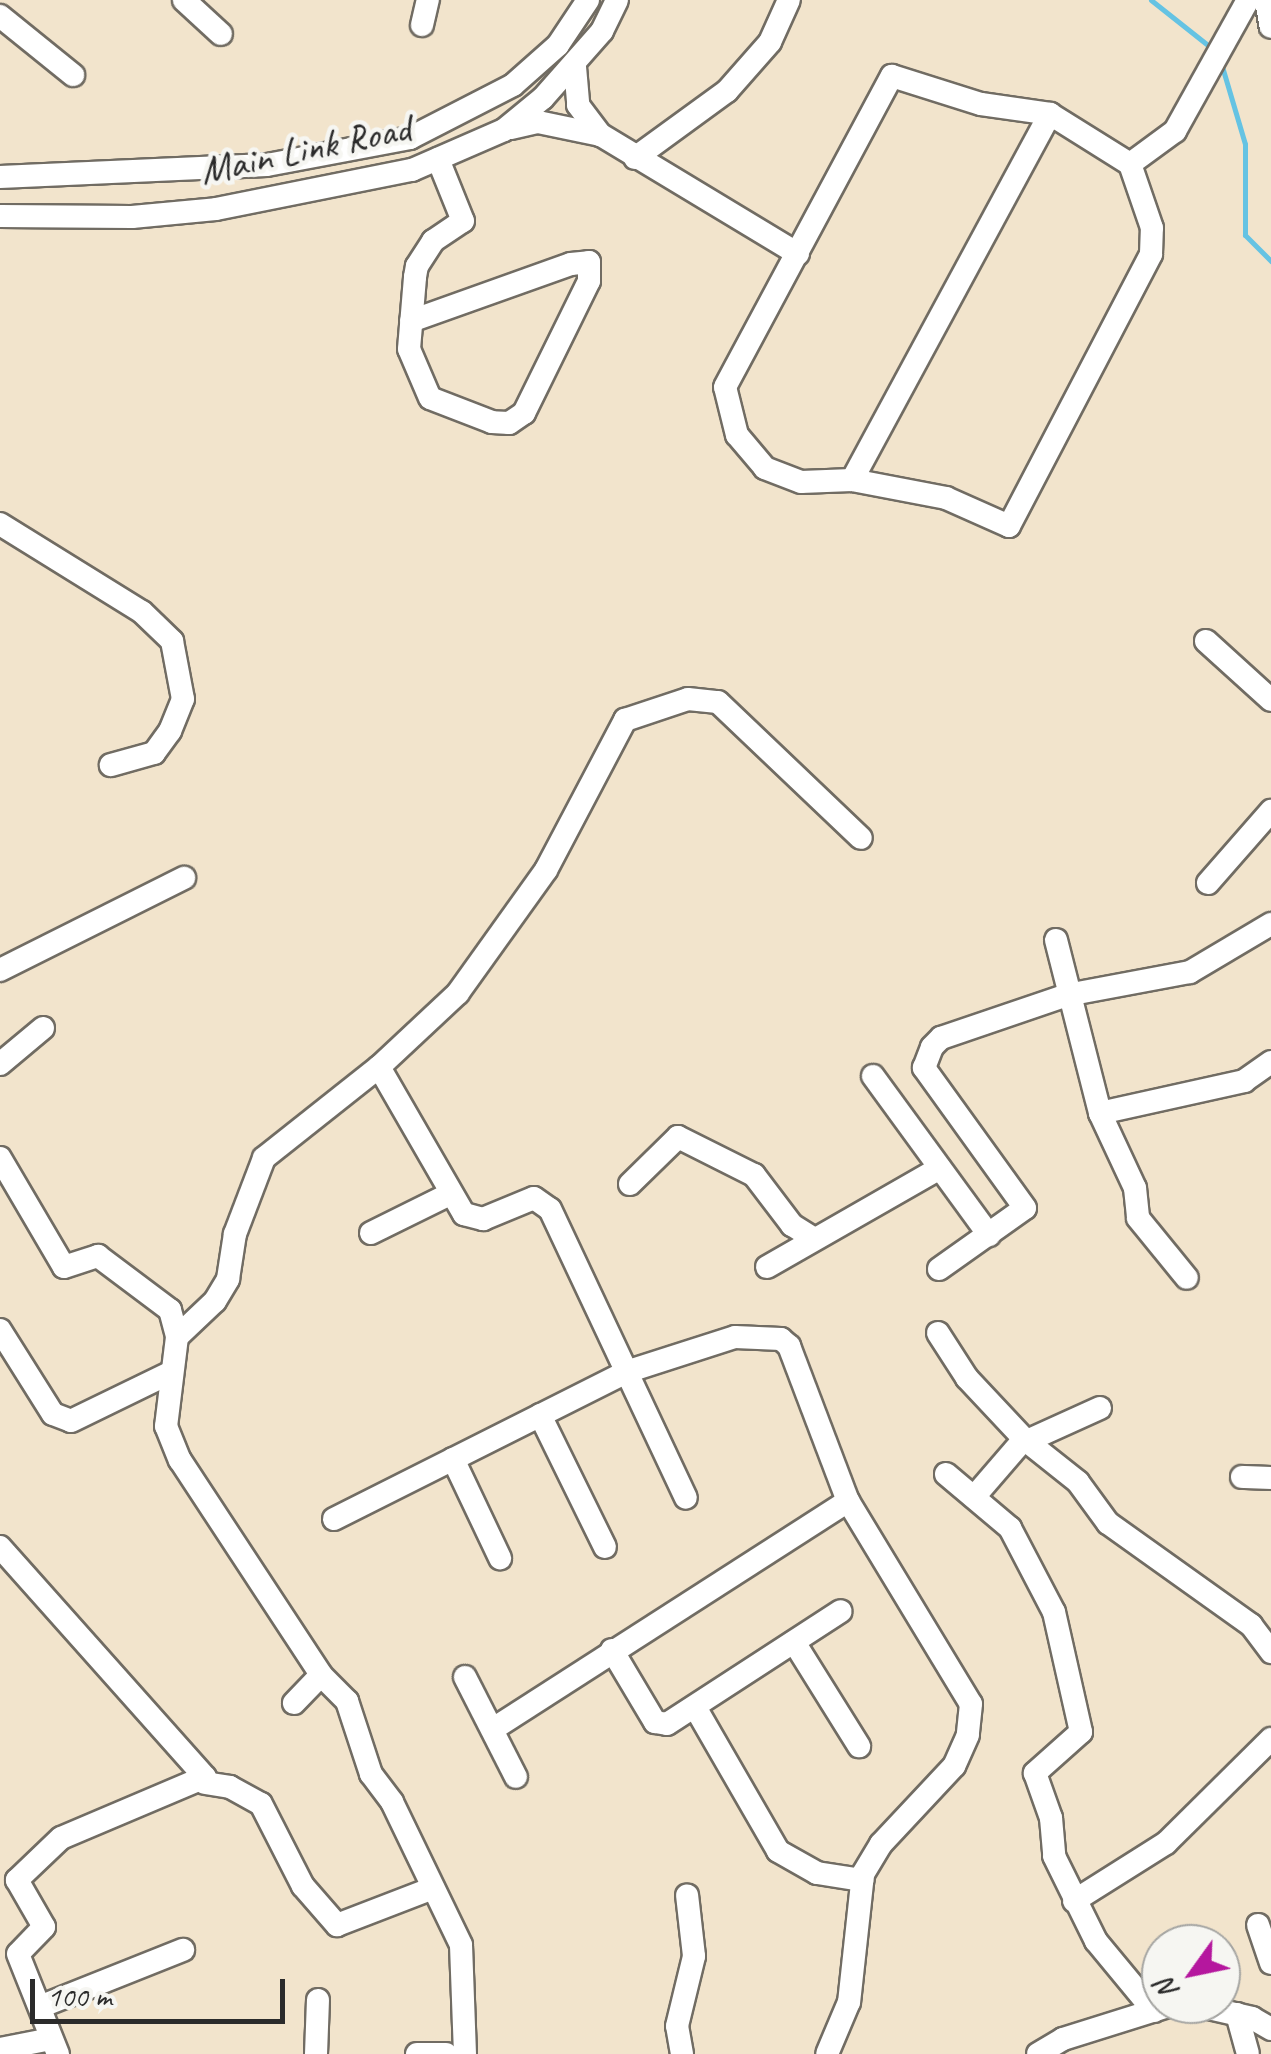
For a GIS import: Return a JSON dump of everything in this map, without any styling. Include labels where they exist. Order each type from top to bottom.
[{"type":"street","points":[[184,0],[222,34]]},
{"type":"street","points":[[422,26],[428,0]]},
{"type":"street","name":"Main Link Road","points":[[0,177],[267,165],[410,138],[513,85],[558,45],[588,0]]},
{"type":"street","name":"Main Link Road","points":[[0,216],[132,218],[216,209],[412,170],[504,130],[574,66],[618,0]]},
{"type":"street","points":[[635,158],[727,91],[770,42],[789,0]]},
{"type":"street","points":[[1130,164],[1166,141],[1248,0]]},
{"type":"street","points":[[1266,0],[1271,28]]},
{"type":"street","points":[[0,16],[73,76]]},
{"type":"street","points":[[574,66],[578,105],[601,135],[798,254]]},
{"type":"street","points":[[892,76],[981,104],[1050,114],[1130,164],[1152,228],[1151,254],[1009,526],[946,498],[852,480],[801,482],[765,468],[737,436],[724,398],[745,344],[798,254],[892,76]]},
{"type":"street","points":[[852,480],[1050,114]]},
{"type":"street","points":[[504,130],[538,122],[601,135]]},
{"type":"street","points":[[411,321],[589,262],[580,306],[524,413],[508,423],[430,398],[410,362],[411,321],[420,254],[464,222],[438,159]]},
{"type":"street","points":[[0,524],[142,612],[172,641],[183,699],[170,731],[154,753],[111,765]]},
{"type":"street","points":[[1206,641],[1271,700]]},
{"type":"street","points":[[177,1336],[215,1301],[228,1279],[239,1219],[264,1158],[378,1067],[458,993],[503,937],[590,796],[625,720],[688,699],[718,702],[862,838]]},
{"type":"street","points":[[1208,883],[1271,811]]},
{"type":"street","points":[[0,970],[184,878]]},
{"type":"street","points":[[939,1269],[1025,1208],[923,1062],[941,1038],[1067,995],[1190,972],[1271,924]]},
{"type":"street","points":[[1056,940],[1100,1113],[1135,1188],[1138,1218],[1187,1278]]},
{"type":"street","points":[[0,1064],[43,1028]]},
{"type":"street","points":[[1100,1113],[1244,1081],[1271,1062]]},
{"type":"street","points":[[378,1067],[448,1195],[464,1214],[482,1219],[534,1198],[544,1202],[686,1498]]},
{"type":"street","points":[[874,1076],[989,1234]]},
{"type":"street","points":[[630,1184],[678,1137],[754,1175],[792,1225],[814,1238]]},
{"type":"street","points":[[0,1158],[64,1267],[98,1256],[125,1272],[170,1310],[177,1336],[166,1426],[180,1460],[321,1675],[347,1701],[371,1774],[392,1802],[461,1945],[465,2054]]},
{"type":"street","points":[[766,1267],[940,1168]]},
{"type":"street","points":[[371,1234],[448,1195]]},
{"type":"street","points":[[0,1330],[53,1414],[71,1420],[170,1373]]},
{"type":"street","points":[[938,1334],[967,1378],[1025,1440],[1078,1482],[1108,1522],[1251,1625],[1271,1652]]},
{"type":"street","points":[[334,1519],[626,1372],[735,1337],[781,1339],[789,1346],[848,1501],[971,1704],[968,1735],[954,1766],[882,1844],[862,1880],[848,2002],[827,2054]]},
{"type":"street","points":[[974,1497],[1025,1440],[1100,1408]]},
{"type":"street","points":[[540,1416],[605,1547]]},
{"type":"street","points":[[453,1459],[500,1558]]},
{"type":"street","points":[[946,1474],[1026,1551],[1054,1612],[1067,1687],[1080,1706],[1081,1732],[1035,1773],[1051,1818],[1054,1856],[1096,1940],[1141,1984]]},
{"type":"street","points":[[1242,1477],[1271,1478]]},
{"type":"street","points":[[494,1729],[848,1501]]},
{"type":"street","points":[[0,1547],[205,1783]]},
{"type":"street","points":[[612,1650],[655,1722],[667,1724],[841,1611]]},
{"type":"street","points":[[794,1642],[859,1746]]},
{"type":"street","points":[[294,1703],[321,1675]]},
{"type":"street","points":[[465,1677],[516,1777]]},
{"type":"street","points":[[695,1707],[778,1850],[817,1873],[862,1880]]},
{"type":"street","points":[[1074,1901],[1166,1843],[1271,1739]]},
{"type":"street","points":[[0,2049],[54,2047],[42,2006],[18,1954],[44,1927],[19,1876],[62,1838],[205,1783],[230,1786],[261,1804],[302,1886],[337,1925],[433,1888]]},
{"type":"street","points":[[682,2054],[677,2026],[694,1956],[688,1895]]},
{"type":"street","points":[[1258,1925],[1271,1963]]},
{"type":"street","points":[[42,2006],[183,1950]]},
{"type":"street","points":[[316,2054],[318,2000]]},
{"type":"street","points":[[1038,2054],[1141,2016]]},
{"type":"street","points":[[1241,2016],[1271,2030]]},
{"type":"street","points":[[1240,2024],[1248,2054]]},
{"type":"street","points":[[417,2054],[446,2054]]},
{"type":"waterway","points":[[1151,0],[1214,50]]},
{"type":"waterway","points":[[1221,63],[1245,144],[1245,235],[1271,261]]}]
